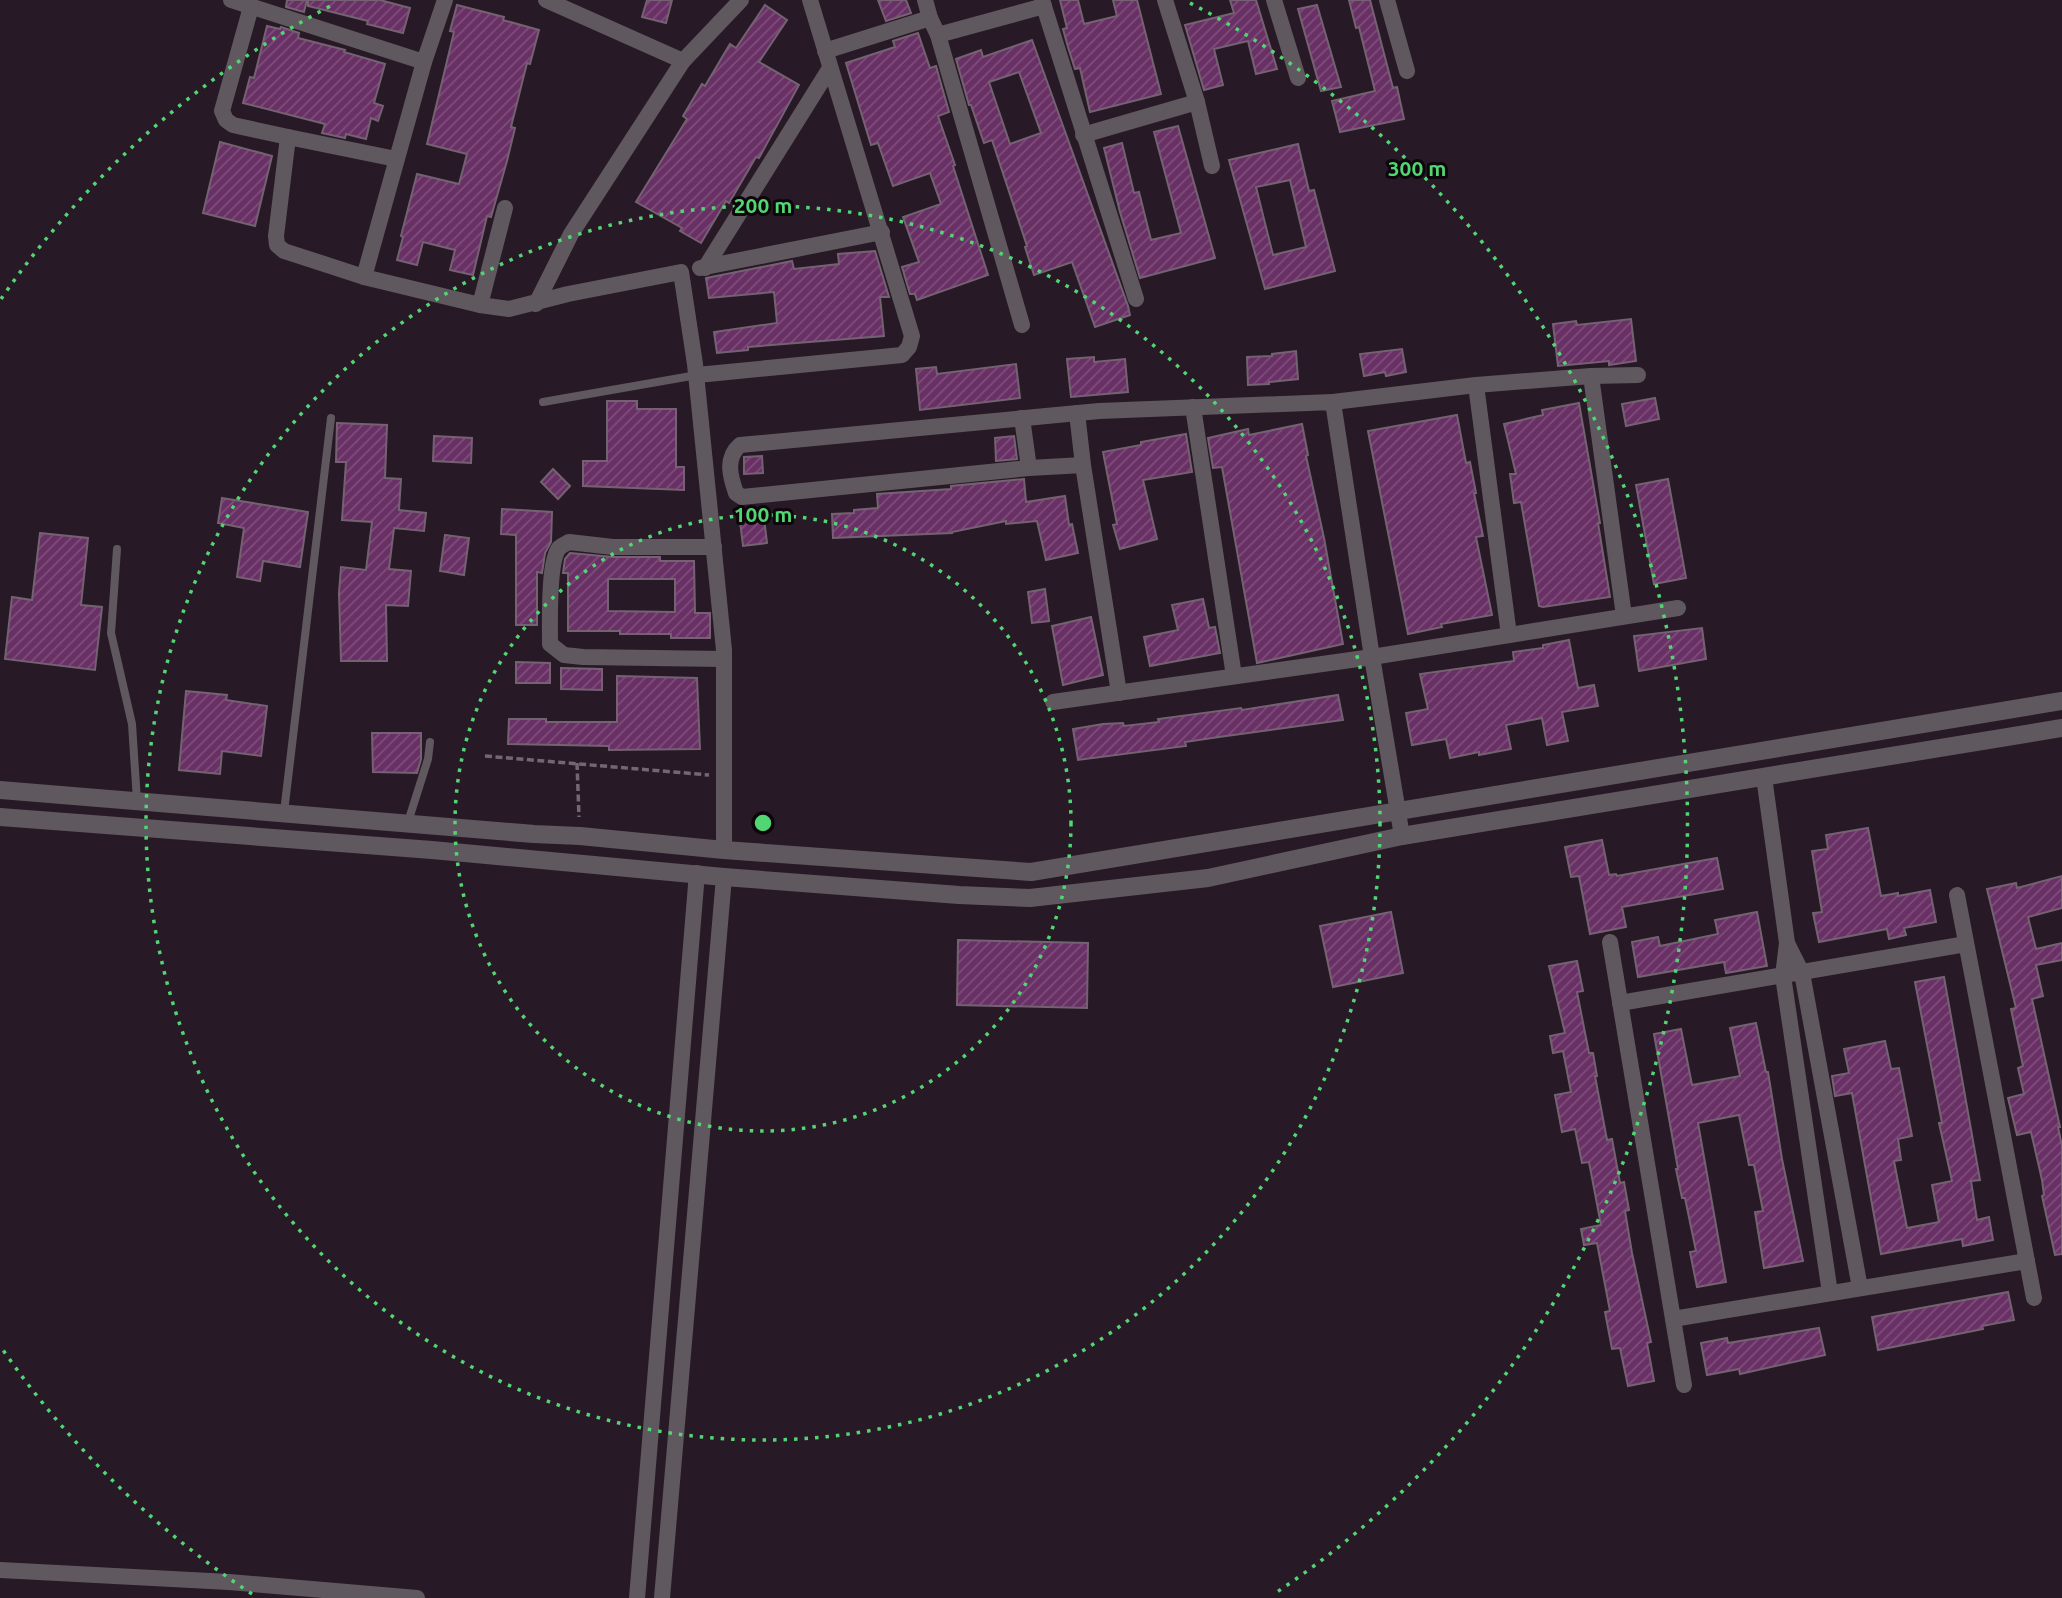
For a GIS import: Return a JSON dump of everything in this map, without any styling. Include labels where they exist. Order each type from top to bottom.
[{"type":"street","points":[[231,0],[424,62]]},
{"type":"street","points":[[364,277],[424,62],[445,0]]},
{"type":"street","points":[[547,0],[566,4],[683,61]]},
{"type":"street","points":[[536,304],[571,234],[683,61],[741,0]]},
{"type":"street","points":[[696,375],[902,355],[909,347],[912,336],[810,0]]},
{"type":"street","points":[[925,0],[938,35],[1022,325]]},
{"type":"street","points":[[1165,0],[1197,102],[1212,166]]},
{"type":"street","points":[[1274,0],[1297,78]]},
{"type":"street","points":[[1387,0],[1406,72]]},
{"type":"street","points":[[938,35],[1043,3],[1136,299]]},
{"type":"street","points":[[251,7],[222,111],[226,120],[233,125],[396,159]]},
{"type":"street","points":[[825,51],[930,18]]},
{"type":"street","points":[[705,268],[830,68]]},
{"type":"street","points":[[1083,135],[1197,102]]},
{"type":"street","points":[[288,137],[277,246],[284,251],[364,277],[509,309],[568,294],[882,232]]},
{"type":"street","points":[[480,304],[505,208]]},
{"type":"street","points":[[662,1598],[724,877],[724,659],[696,375],[681,272]]},
{"type":"street","points":[[1083,465],[742,497],[736,493],[729,463],[732,452],[740,445],[1077,413],[1333,402],[1476,386],[1591,376],[1638,375]]},
{"type":"street","points":[[1591,376],[1624,616]]},
{"type":"street","points":[[1476,386],[1509,635]]},
{"type":"street","points":[[1333,402],[1402,836]]},
{"type":"street","points":[[1193,407],[1234,676]]},
{"type":"street","points":[[1077,413],[1119,693]]},
{"type":"street","points":[[1022,418],[1029,468]]},
{"type":"street","points":[[714,547],[613,547],[569,542],[562,545],[557,550],[551,588],[550,644],[564,655],[583,657],[724,659]]},
{"type":"street","points":[[1052,702],[1372,657],[1678,607]]},
{"type":"street","points":[[0,790],[724,850],[1031,872],[2062,701]]},
{"type":"street","points":[[0,817],[724,877],[1030,898],[1208,878],[1402,836],[2062,729]]},
{"type":"street","points":[[1764,777],[1787,943],[1783,976],[1830,1293]]},
{"type":"street","points":[[637,1598],[697,873],[696,847]]},
{"type":"street","points":[[1956,894],[2034,1298]]},
{"type":"street","points":[[1610,942],[1684,1385]]},
{"type":"street","points":[[1787,943],[1802,973],[1860,1288]]},
{"type":"street","points":[[1620,1003],[1966,944]]},
{"type":"street","points":[[1801,1097],[1825,1094]]},
{"type":"street","points":[[1818,1222],[1846,1219]]},
{"type":"street","points":[[665,1258],[691,1261]]},
{"type":"street","points":[[1673,1319],[2027,1261]]},
{"type":"street","points":[[0,1570],[239,1591],[417,1598]]},
{"type":"lane","points":[[543,402],[696,375]]},
{"type":"lane","points":[[284,812],[331,418]]},
{"type":"lane","points":[[117,549],[111,633],[132,724],[137,801]]},
{"type":"lane","points":[[408,822],[428,759],[430,742]]},
{"type":"path","points":[[485,756],[725,777]]},
{"type":"path","points":[[577,763],[580,836]]},
{"type":"building","points":[[287,0],[307,0],[304,12],[286,7]]},
{"type":"building","points":[[308,0],[380,0],[410,8],[403,33],[308,6]]},
{"type":"building","points":[[647,0],[672,0],[666,23],[642,17]]},
{"type":"building","points":[[878,0],[906,0],[911,13],[886,21]]},
{"type":"building","points":[[1060,0],[1078,0],[1084,24],[1117,16],[1113,0],[1137,0],[1161,94],[1090,112],[1080,68],[1075,69],[1063,29],[1067,28]]},
{"type":"building","points":[[1230,0],[1256,0],[1277,69],[1256,74],[1248,41],[1214,49],[1223,85],[1204,90],[1185,25],[1234,13]]},
{"type":"building","points":[[1349,0],[1370,0],[1404,119],[1340,132],[1332,101],[1375,91],[1359,27],[1356,28]]},
{"type":"building","points":[[457,5],[504,17],[503,20],[539,30],[530,64],[527,63],[511,127],[515,128],[507,161],[491,217],[487,216],[473,275],[450,270],[455,250],[423,242],[417,265],[397,260],[417,174],[459,184],[467,154],[427,144],[454,32],[450,31]]},
{"type":"building","points":[[765,5],[787,20],[759,62],[799,85],[759,158],[756,157],[701,243],[680,231],[682,228],[636,202],[687,119],[683,116],[702,84],[705,86],[730,44],[736,48]]},
{"type":"building","points":[[1317,5],[1341,87],[1321,91],[1298,9]]},
{"type":"building","points":[[267,26],[281,27],[299,33],[298,38],[385,64],[374,103],[383,106],[378,121],[371,118],[366,139],[346,134],[345,138],[322,133],[325,124],[243,103],[250,77],[254,78]]},
{"type":"building","points":[[918,33],[930,68],[936,66],[949,112],[938,116],[988,275],[917,300],[915,294],[910,294],[902,267],[919,262],[903,217],[941,204],[930,173],[893,186],[878,143],[871,145],[846,63],[895,47],[893,41]]},
{"type":"building","points":[[1032,40],[1130,315],[1095,327],[1072,262],[1034,275],[992,140],[984,143],[969,105],[956,59],[981,50],[983,57]],"holes":[[[1019,72],[1041,133],[1010,144],[989,82]]]},
{"type":"building","points":[[1178,126],[1215,258],[1140,278],[1104,148],[1122,143],[1134,193],[1139,192],[1151,240],[1181,233],[1154,132]]},
{"type":"building","points":[[220,142],[272,156],[255,226],[203,213]]},
{"type":"building","points":[[1298,144],[1309,191],[1314,190],[1335,271],[1265,289],[1229,160]],"holes":[[[1290,180],[1306,247],[1273,255],[1256,187]]]},
{"type":"building","points":[[875,251],[889,297],[880,297],[884,336],[748,347],[748,350],[717,353],[714,332],[777,323],[774,292],[709,298],[706,278],[792,261],[794,269],[839,264],[838,254]]},
{"type":"building","points":[[1631,319],[1636,361],[1609,365],[1609,361],[1558,366],[1553,324],[1576,321],[1577,325]]},
{"type":"building","points":[[1402,349],[1406,372],[1364,376],[1360,354]]},
{"type":"building","points":[[1296,351],[1298,379],[1248,385],[1247,357]]},
{"type":"building","points":[[1094,357],[1094,362],[1125,359],[1128,392],[1071,397],[1067,359]]},
{"type":"building","points":[[1016,364],[1020,398],[920,410],[916,369],[936,367],[937,374]]},
{"type":"building","points":[[1655,398],[1659,419],[1626,426],[1622,404]]},
{"type":"building","points":[[607,401],[637,401],[637,409],[676,409],[676,467],[684,467],[684,490],[583,486],[583,461],[607,461]]},
{"type":"building","points":[[1579,403],[1610,597],[1543,607],[1539,606],[1521,502],[1514,503],[1510,474],[1516,474],[1504,424],[1543,415],[1542,410]]},
{"type":"building","points":[[1457,415],[1466,463],[1470,462],[1476,493],[1483,536],[1476,537],[1492,615],[1441,624],[1442,627],[1408,634],[1368,431]]},
{"type":"building","points":[[337,423],[387,425],[385,478],[401,479],[399,510],[426,513],[424,531],[394,528],[389,569],[411,571],[408,606],[386,605],[387,661],[341,661],[341,567],[366,570],[372,522],[342,520],[346,462],[336,462]]},
{"type":"building","points":[[1302,424],[1343,644],[1257,663],[1222,467],[1213,468],[1208,438],[1248,429],[1249,435]]},
{"type":"building","points":[[1186,434],[1192,472],[1143,480],[1157,539],[1120,549],[1113,525],[1117,524],[1103,452]]},
{"type":"building","points":[[434,436],[472,438],[471,463],[433,461]]},
{"type":"building","points":[[1014,436],[1017,459],[996,461],[995,438]]},
{"type":"building","points":[[762,456],[763,473],[744,474],[744,457]]},
{"type":"building","points":[[553,469],[570,486],[558,499],[541,482]]},
{"type":"building","points":[[1024,479],[1026,502],[1065,496],[1069,525],[1072,524],[1078,553],[1046,560],[1037,521],[1006,524],[1006,521],[952,533],[833,538],[832,514],[878,508],[877,494],[951,489],[951,486]]},
{"type":"building","points":[[1668,479],[1686,578],[1654,584],[1636,485]]},
{"type":"building","points":[[222,498],[308,512],[300,567],[263,561],[260,581],[237,577],[244,528],[218,523]]},
{"type":"building","points":[[502,509],[552,512],[551,542],[545,553],[542,573],[537,572],[537,625],[516,625],[516,535],[501,534]]},
{"type":"building","points":[[764,518],[767,543],[743,546],[740,521]]},
{"type":"building","points":[[40,533],[88,538],[81,605],[102,607],[95,670],[5,659],[12,597],[32,600]]},
{"type":"building","points":[[445,535],[469,538],[464,575],[440,571]]},
{"type":"building","points":[[570,553],[660,557],[660,561],[694,561],[695,613],[710,613],[710,638],[671,638],[671,634],[620,634],[620,631],[568,631],[568,573],[563,573],[565,559]],"holes":[[[608,579],[675,579],[675,612],[608,611]]]},
{"type":"building","points":[[1045,589],[1049,621],[1032,623],[1028,592]]},
{"type":"building","points":[[1203,599],[1209,628],[1215,627],[1220,653],[1150,666],[1144,637],[1178,630],[1172,605]]},
{"type":"building","points":[[1091,617],[1103,675],[1063,685],[1052,626]]},
{"type":"building","points":[[1702,628],[1706,659],[1639,671],[1634,636]]},
{"type":"building","points":[[1569,640],[1578,688],[1594,685],[1598,706],[1562,712],[1568,741],[1547,745],[1542,718],[1506,725],[1511,749],[1450,758],[1446,739],[1412,745],[1406,713],[1428,709],[1420,674],[1514,661],[1513,652],[1543,648],[1543,645]]},
{"type":"building","points":[[516,662],[550,663],[550,683],[516,683]]},
{"type":"building","points":[[561,668],[602,669],[602,690],[561,689]]},
{"type":"building","points":[[617,676],[697,678],[700,749],[609,750],[609,746],[508,744],[509,719],[617,722]]},
{"type":"building","points":[[186,691],[227,695],[226,700],[267,706],[261,756],[222,751],[220,774],[179,770]]},
{"type":"building","points":[[1338,695],[1343,720],[1185,742],[1186,746],[1078,760],[1073,729],[1103,724],[1123,723],[1124,726],[1159,722],[1158,719],[1242,710]]},
{"type":"building","points":[[372,733],[421,733],[421,759],[417,773],[373,772]]},
{"type":"building","points":[[1868,828],[1881,896],[1930,890],[1936,922],[1904,928],[1906,935],[1889,939],[1887,929],[1819,942],[1813,913],[1822,912],[1812,851],[1828,849],[1826,835]]},
{"type":"building","points":[[1602,840],[1609,875],[1617,876],[1717,858],[1723,889],[1622,907],[1626,927],[1590,934],[1579,876],[1571,877],[1565,847]]},
{"type":"building","points":[[2062,876],[2062,908],[2028,917],[2036,949],[2062,943],[2062,960],[2036,965],[2043,996],[2032,999],[2062,1146],[2062,1254],[2055,1255],[2031,1132],[2017,1135],[2008,1098],[2024,1094],[2018,1068],[2023,1066],[2011,1009],[2016,1008],[1987,889],[2016,883],[2017,888]]},
{"type":"building","points":[[1391,912],[1403,973],[1333,987],[1320,926]]},
{"type":"building","points":[[1757,912],[1767,966],[1726,973],[1724,962],[1638,977],[1632,942],[1658,937],[1660,946],[1718,934],[1715,920]]},
{"type":"building","points":[[958,940],[1088,943],[1087,1008],[957,1005]]},
{"type":"building","points":[[1577,961],[1583,991],[1577,992],[1589,1053],[1593,1053],[1607,1140],[1612,1139],[1620,1183],[1624,1182],[1629,1210],[1625,1211],[1632,1253],[1651,1342],[1647,1343],[1654,1381],[1628,1386],[1620,1348],[1612,1349],[1605,1312],[1610,1311],[1597,1243],[1584,1245],[1581,1229],[1601,1225],[1589,1162],[1582,1163],[1575,1129],[1562,1132],[1555,1095],[1571,1092],[1563,1051],[1553,1053],[1550,1036],[1565,1033],[1549,966]]},
{"type":"building","points":[[1944,977],[1980,1180],[1971,1181],[1977,1220],[1989,1217],[1993,1240],[1963,1246],[1962,1239],[1881,1254],[1852,1093],[1835,1096],[1832,1076],[1849,1073],[1844,1049],[1885,1041],[1891,1069],[1899,1068],[1912,1136],[1898,1139],[1901,1160],[1894,1161],[1907,1228],[1939,1222],[1932,1185],[1952,1181],[1939,1123],[1942,1123],[1915,982]]},
{"type":"building","points":[[1756,1023],[1768,1072],[1803,1261],[1764,1268],[1755,1212],[1763,1211],[1754,1165],[1749,1165],[1739,1115],[1698,1123],[1726,1282],[1697,1287],[1690,1252],[1696,1251],[1676,1169],[1654,1034],[1681,1029],[1692,1085],[1740,1076],[1730,1028]]},
{"type":"building","points":[[2008,1292],[2014,1320],[1982,1326],[1983,1329],[1878,1350],[1872,1317]]},
{"type":"building","points":[[1819,1328],[1825,1355],[1740,1374],[1739,1369],[1707,1375],[1701,1343],[1727,1338],[1728,1343]]}]
